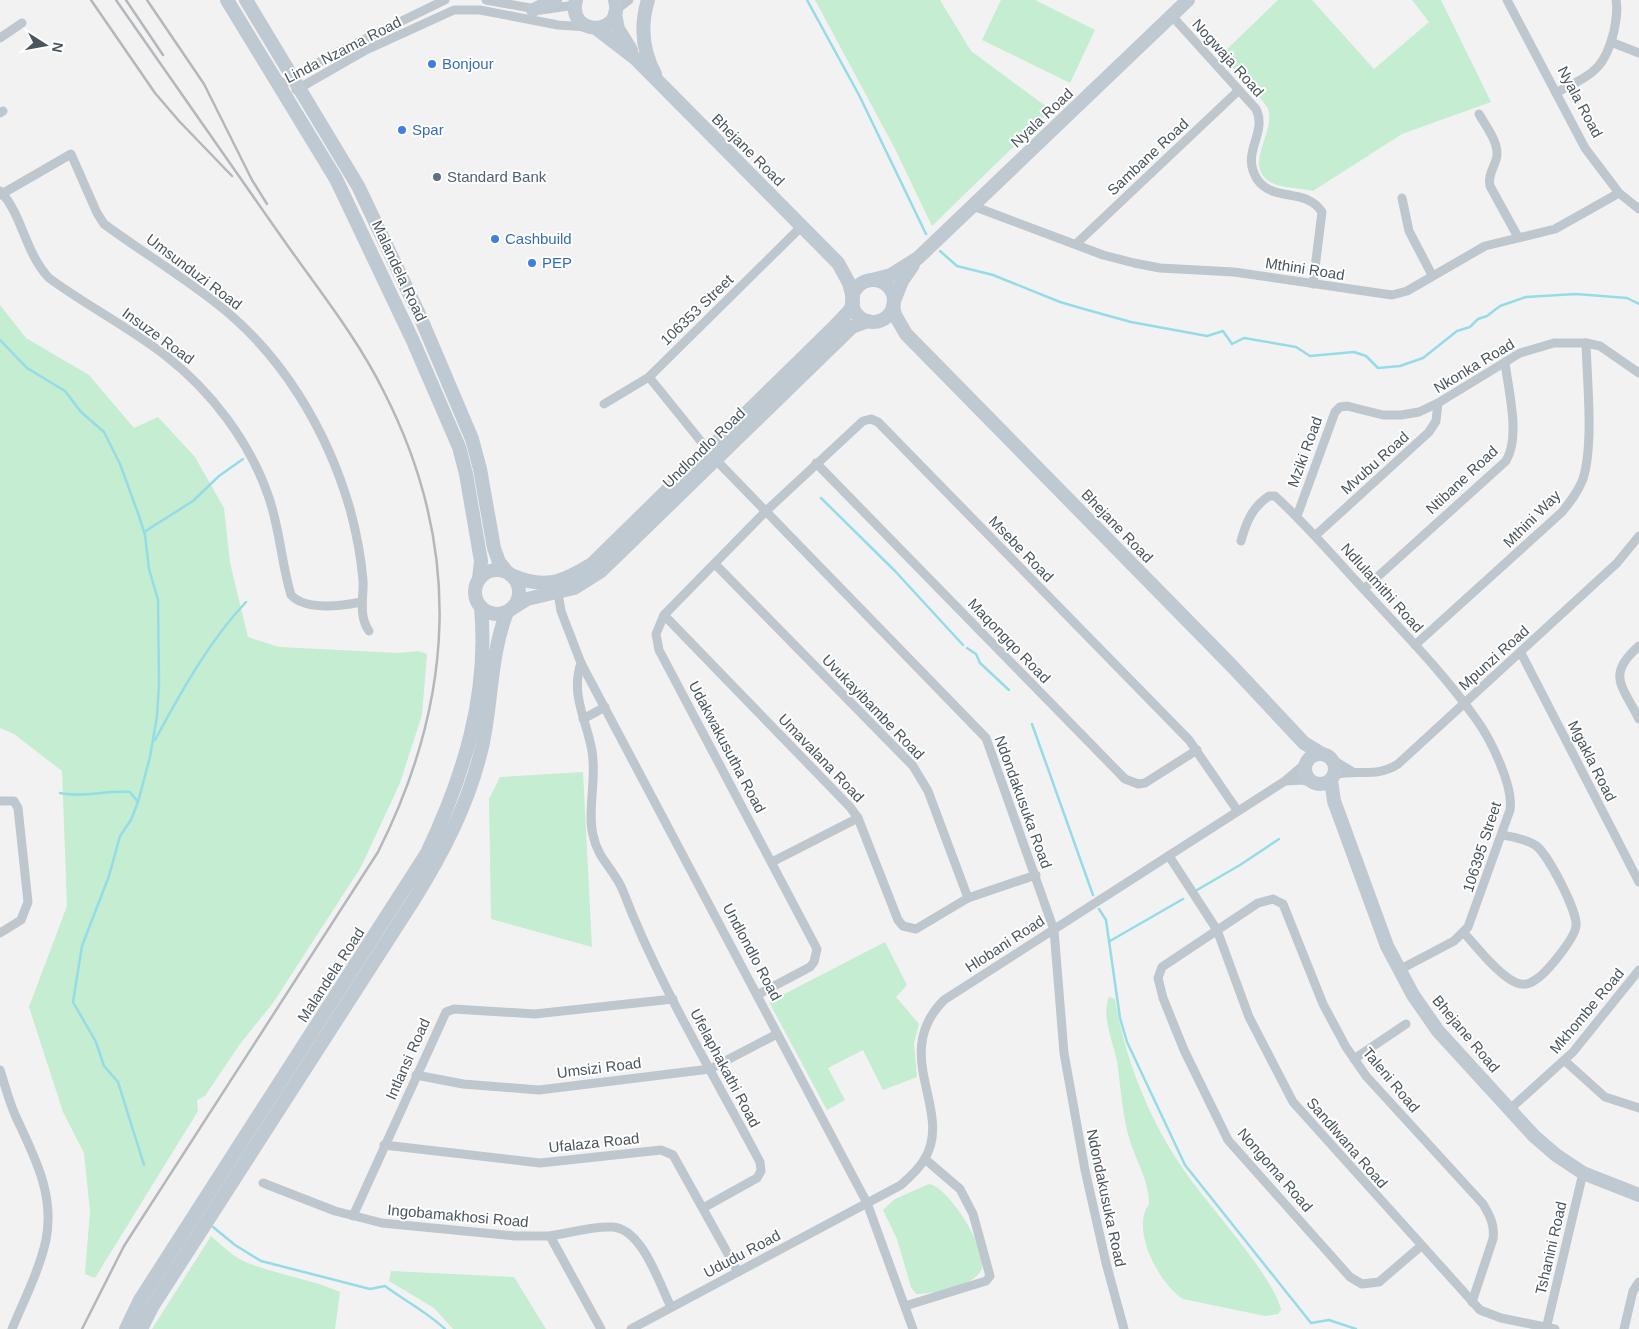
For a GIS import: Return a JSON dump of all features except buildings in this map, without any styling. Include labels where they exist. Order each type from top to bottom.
[{"type":"main road","name":"Malandela Road","points":[[227,0],[350,203],[459,448],[466,474],[481,561],[479,579]]},
{"type":"main road","name":"Malandela Road","points":[[246,0],[297,82],[365,199],[447,377],[472,439],[480,469],[494,548],[499,562],[509,574]]},
{"type":"main road","points":[[533,10],[555,0]]},
{"type":"main road","points":[[648,0],[644,16],[643,40],[652,67],[664,88]]},
{"type":"main road","name":"Nyala Road","points":[[870,280],[891,275],[918,258],[1188,0]]},
{"type":"main road","points":[[576,1],[577,18],[592,28],[610,23],[615,8]]},
{"type":"main road","name":"Bhejane Road","points":[[615,8],[618,29],[636,59]]},
{"type":"main road","name":"Bhejane Road","points":[[592,28],[636,59],[838,263],[849,283],[853,301]]},
{"type":"main road","name":"Nyala Road","points":[[894,304],[902,281],[918,258]]},
{"type":"main road","name":"Bhejane Road","points":[[838,263],[870,280]]},
{"type":"main road","points":[[870,280],[888,286],[894,304],[886,318],[873,321],[856,313],[853,301],[857,287],[870,280]]},
{"type":"main road","name":"Undlondlo Road","points":[[712,454],[850,310],[853,301]]},
{"type":"main road","name":"Bhejane Road","points":[[894,304],[906,334]]},
{"type":"main road","name":"Bhejane Road","points":[[873,321],[892,326],[906,334],[1230,664],[1304,743],[1327,757]]},
{"type":"main road","name":"Undlondlo Road","points":[[509,610],[527,599],[557,587],[592,564],[852,327],[873,321]]},
{"type":"main road","points":[[491,571],[509,574],[517,583],[519,592],[517,601],[509,610],[490,613],[481,607],[475,597],[479,579],[491,571]]},
{"type":"main road","name":"Undlondlo Road","points":[[509,574],[557,587]]},
{"type":"main road","name":"Malandela Road","points":[[126,1329],[140,1300],[427,853],[458,782],[474,728],[482,680],[481,607]]},
{"type":"main road","name":"Malandela Road","points":[[141,1329],[152,1307],[413,901],[442,852],[464,806],[482,748],[498,635],[509,610]]},
{"type":"main road","name":"Bhejane Road","points":[[1304,743],[1307,762]]},
{"type":"main road","points":[[1314,755],[1327,757],[1336,768],[1325,781],[1306,774],[1307,762],[1314,755]]},
{"type":"main road","name":"Bhejane Road","points":[[1325,781],[1334,800],[1381,930],[1399,970],[1438,1031],[1534,1136],[1556,1155],[1583,1173],[1639,1194]]},
{"type":"street","name":"Linda Nzama Road","points":[[282,91],[405,19],[445,0]]},
{"type":"street","points":[[486,0],[533,10],[548,10],[576,1]]},
{"type":"street","points":[[615,8],[629,0]]},
{"type":"street","name":"Nyala Road","points":[[1507,0],[1586,148],[1619,193],[1639,209]]},
{"type":"street","points":[[1556,93],[1596,70],[1605,59],[1617,15],[1616,0]]},
{"type":"street","points":[[495,13],[498,2]]},
{"type":"street","name":"Linda Nzama Road","points":[[282,91],[297,82],[454,10],[470,9],[558,25],[592,28]]},
{"type":"street","name":"Nogwaja Road","points":[[1172,16],[1251,102],[1260,116],[1260,124],[1251,157],[1257,178],[1273,193],[1308,199],[1322,212],[1313,284]]},
{"type":"street","points":[[405,19],[411,30]]},
{"type":"street","points":[[0,38],[22,23]]},
{"type":"street","points":[[1611,42],[1639,53]]},
{"type":"street","name":"Sambane Road","points":[[1076,244],[1239,90]]},
{"type":"street","points":[[1479,114],[1497,148],[1495,164],[1488,180],[1518,237]]},
{"type":"street","name":"Umsunduzi Road","points":[[1,193],[71,154],[96,213],[104,224],[216,302],[244,328],[297,392],[328,447],[350,512],[362,574],[361,602],[364,625],[369,632]]},
{"type":"street","name":"Insuze Road","points":[[1,193],[36,262],[49,278],[165,355],[184,370],[220,409],[252,458],[268,495],[280,534],[291,595],[296,601],[308,604],[348,605],[361,602]]},
{"type":"street","name":"Mthini Road","points":[[973,206],[1103,255],[1134,263],[1160,268],[1234,272],[1392,295],[1407,291],[1485,246],[1556,229],[1619,193]]},
{"type":"street","points":[[1402,198],[1410,231],[1432,275]]},
{"type":"street","name":"106353 Street","points":[[604,404],[649,377],[802,226]]},
{"type":"street","name":"Nkonka Road","points":[[1347,406],[1383,415],[1419,412],[1438,403],[1520,353],[1542,345],[1564,342],[1586,343],[1608,351],[1639,373]]},
{"type":"street","name":"Mthini Way","points":[[1415,645],[1562,512],[1576,493],[1582,481],[1587,455],[1586,343]]},
{"type":"street","name":"Ntibane Road","points":[[1364,589],[1506,461],[1513,445],[1513,431],[1505,362]]},
{"type":"street","name":"Ndondakusuka Road","points":[[649,377],[712,454],[980,730],[990,747],[1054,930],[1064,1053],[1085,1170],[1106,1263],[1124,1329]]},
{"type":"street","name":"Mvubu Road","points":[[1316,535],[1429,432],[1436,421],[1438,403]]},
{"type":"street","name":"Mziki Road","points":[[1297,516],[1335,412],[1340,407],[1347,406]]},
{"type":"street","name":"Msebe Road","points":[[766,511],[863,421],[871,419],[878,422],[1197,750],[1237,810]]},
{"type":"street","name":"Maqongqo Road","points":[[816,463],[1126,779],[1138,784],[1145,783],[1197,750]]},
{"type":"street","name":"Ndlulamithi Road","points":[[1241,541],[1248,517],[1264,499],[1269,496],[1275,496],[1316,535],[1415,645],[1464,703]]},
{"type":"street","name":"Udakwakusutha Road","points":[[757,995],[810,968],[817,949],[659,650],[656,634],[664,615],[766,511]]},
{"type":"street","name":"Mpunzi Road","points":[[1325,781],[1353,772],[1377,773],[1388,770],[1521,653],[1618,563],[1639,536]]},
{"type":"street","name":"Uvukayibambe Road","points":[[715,564],[912,766],[928,791],[968,898]]},
{"type":"street","name":"Undlondlo Road","points":[[557,587],[562,611],[581,663],[867,1203],[913,1329]]},
{"type":"street","name":"Umavalana Road","points":[[664,615],[850,807],[858,818],[898,920],[903,926],[916,929],[968,898],[1036,875]]},
{"type":"street","points":[[1639,646],[1624,659],[1619,674],[1621,683],[1639,719]]},
{"type":"street","name":"Mgakla Road","points":[[1521,653],[1639,882]]},
{"type":"street","name":"Ufelaphakathi Road","points":[[581,663],[577,680],[583,719],[594,764],[592,833],[602,860],[621,886],[631,916],[673,1000],[760,1162],[761,1172],[757,1178],[704,1208]]},
{"type":"street","name":"106395 Street","points":[[1399,970],[1446,946],[1464,933],[1473,918],[1510,810],[1511,792],[1483,730],[1464,703]]},
{"type":"street","points":[[583,719],[604,707]]},
{"type":"street","name":"Mpunzi Road","points":[[1327,757],[1353,772]]},
{"type":"street","name":"Hlobani Road","points":[[867,1203],[901,1185],[914,1174],[926,1159],[932,1131],[931,1112],[920,1060],[921,1039],[931,1015],[944,1000],[1169,856],[1237,810],[1285,781],[1307,762]]},
{"type":"street","points":[[1285,781],[1325,781]]},
{"type":"street","points":[[0,801],[14,801],[18,808],[28,902],[21,920],[0,933]]},
{"type":"street","points":[[772,862],[858,818]]},
{"type":"street","points":[[1464,933],[1503,974],[1517,983],[1526,984],[1535,981],[1544,973],[1575,932],[1575,914],[1543,852],[1531,843],[1502,835]]},
{"type":"street","name":"Sandlwana Road","points":[[1169,856],[1216,930],[1249,1017],[1293,1102],[1480,1310],[1492,1316],[1550,1328]]},
{"type":"street","name":"Taleni Road","points":[[1216,930],[1268,899],[1283,904],[1323,1004],[1354,1059],[1366,1076],[1483,1204],[1490,1217],[1494,1228],[1493,1239],[1472,1302]]},
{"type":"street","name":"Nongoma Road","points":[[1216,930],[1162,967],[1158,978],[1163,998],[1184,1050],[1228,1140],[1357,1282],[1367,1286],[1379,1282],[1421,1246]]},
{"type":"street","name":"Mkhombe Road","points":[[1510,1109],[1565,1061],[1639,970]]},
{"type":"street","name":"Intlansi Road","points":[[353,1216],[443,1016],[450,1010],[535,1014],[673,1000]]},
{"type":"street","points":[[1354,1059],[1406,1024]]},
{"type":"street","name":"Umsizi Road","points":[[416,1075],[463,1084],[539,1090],[710,1069],[777,1034]]},
{"type":"street","points":[[1565,1061],[1605,1097],[1639,1108]]},
{"type":"street","points":[[0,1070],[15,1115],[38,1163],[48,1207],[48,1223],[43,1251],[12,1329]]},
{"type":"street","name":"Ufalaza Road","points":[[384,1145],[540,1163],[661,1150],[673,1155],[738,1272]]},
{"type":"street","points":[[905,1306],[986,1281],[990,1276],[973,1214],[960,1189],[926,1159]]},
{"type":"street","name":"Tshanini Road","points":[[1550,1328],[1583,1173]]},
{"type":"street","name":"Ingobamakhosi Road","points":[[263,1183],[353,1216],[411,1226],[516,1236],[550,1236],[604,1227],[626,1230],[637,1240],[671,1307]]},
{"type":"street","name":"Ududu Road","points":[[631,1329],[867,1203]]},
{"type":"street","points":[[550,1236],[601,1329]]},
{"type":"street","points":[[1624,1329],[1633,1291],[1639,1282]]},
{"type":"green space","points":[[815,0],[940,0],[971,51],[1051,110],[932,226],[894,147]]},
{"type":"green space","points":[[1001,0],[1035,0],[1095,30],[1070,83],[982,40]]},
{"type":"green space","points":[[1278,0],[1312,0],[1374,69],[1429,22],[1412,0],[1441,0],[1491,102],[1402,134],[1313,191],[1272,183],[1263,176],[1259,167],[1268,126],[1269,116],[1267,107],[1221,55]]},
{"type":"green space","points":[[0,305],[26,338],[89,375],[134,428],[158,417],[195,457],[224,508],[230,563],[248,637],[279,647],[399,653],[418,651],[427,654],[422,715],[400,783],[361,867],[273,1003],[240,1044],[205,1096],[197,1100],[198,1111],[95,1278],[85,1274],[90,1211],[84,1153],[63,1112],[29,1007],[67,906],[62,771],[14,734],[0,728]]},
{"type":"green space","points":[[583,772],[592,947],[491,919],[489,799],[500,777]]},
{"type":"green space","points":[[885,942],[907,985],[896,997],[919,1024],[914,1043],[917,1077],[883,1090],[863,1050],[828,1068],[845,1100],[827,1110],[769,1002]]},
{"type":"green space","points":[[1109,997],[1115,999],[1126,1047],[1142,1094],[1164,1138],[1191,1180],[1242,1244],[1267,1281],[1281,1310],[1278,1314],[1265,1316],[1183,1299],[1174,1292],[1157,1269],[1145,1241],[1144,1215],[1149,1204],[1147,1188],[1125,1121],[1117,1061],[1108,1029],[1106,1012]]},
{"type":"green space","points":[[929,1184],[946,1196],[965,1220],[979,1247],[982,1268],[972,1280],[953,1288],[916,1294],[911,1287],[897,1239],[883,1210],[895,1199]]},
{"type":"green space","points":[[211,1236],[243,1261],[340,1292],[335,1329],[152,1329]]},
{"type":"green space","points":[[391,1271],[514,1277],[546,1329],[453,1329],[434,1308],[389,1281]]},
{"type":"waterway","points":[[807,0],[859,95],[926,234]]},
{"type":"waterway","points":[[940,251],[957,266],[993,275],[1060,302],[1131,322],[1207,336],[1223,331],[1232,344],[1244,338],[1296,347],[1310,356],[1354,352],[1366,356],[1378,368],[1400,366],[1423,358],[1457,331],[1470,327],[1478,319],[1487,316],[1500,306],[1526,297],[1576,294],[1627,298],[1639,304]]},
{"type":"waterway","points":[[0,340],[27,368],[65,391],[81,412],[104,432],[120,464],[139,516],[145,535],[149,569],[158,600],[159,684],[157,716],[150,757],[138,802],[131,820],[120,836],[109,876],[82,946],[73,1002],[96,1042],[104,1066],[118,1082],[144,1165]]},
{"type":"waterway","points":[[144,532],[193,501],[219,476],[243,459]]},
{"type":"waterway","points":[[821,498],[895,571],[963,645]]},
{"type":"waterway","points":[[155,740],[185,686],[208,650],[246,602]]},
{"type":"waterway","points":[[967,648],[976,654],[980,663],[1009,690]]},
{"type":"waterway","points":[[1032,724],[1093,895]]},
{"type":"waterway","points":[[60,793],[77,795],[130,792],[138,802]]},
{"type":"waterway","points":[[1197,890],[1279,839]]},
{"type":"waterway","points":[[1110,941],[1183,899]]},
{"type":"waterway","points":[[1099,909],[1106,920],[1120,1018],[1127,1042],[1185,1165],[1311,1323],[1329,1320],[1356,1329]]},
{"type":"waterway","points":[[213,1227],[235,1245],[261,1261],[370,1289],[385,1286],[431,1317],[445,1329]]},
{"type":"railway","points":[[91,0],[155,93],[232,176]]},
{"type":"railway","points":[[82,1329],[124,1246],[378,852],[404,795],[423,737],[435,680],[439,623],[437,565],[427,508],[410,450],[384,392],[348,330],[116,0]]},
{"type":"railway","points":[[126,0],[163,55]]},
{"type":"railway","points":[[147,0],[204,84],[252,180],[267,204]]},
{"type":"place","name":"Bonjour","points":[[432,64]]},
{"type":"place","name":"Spar","points":[[402,130]]},
{"type":"place","name":"Standard Bank","points":[[437,177]]},
{"type":"place","name":"Cashbuild","points":[[495,239]]},
{"type":"place","name":"PEP","points":[[532,263]]}]
